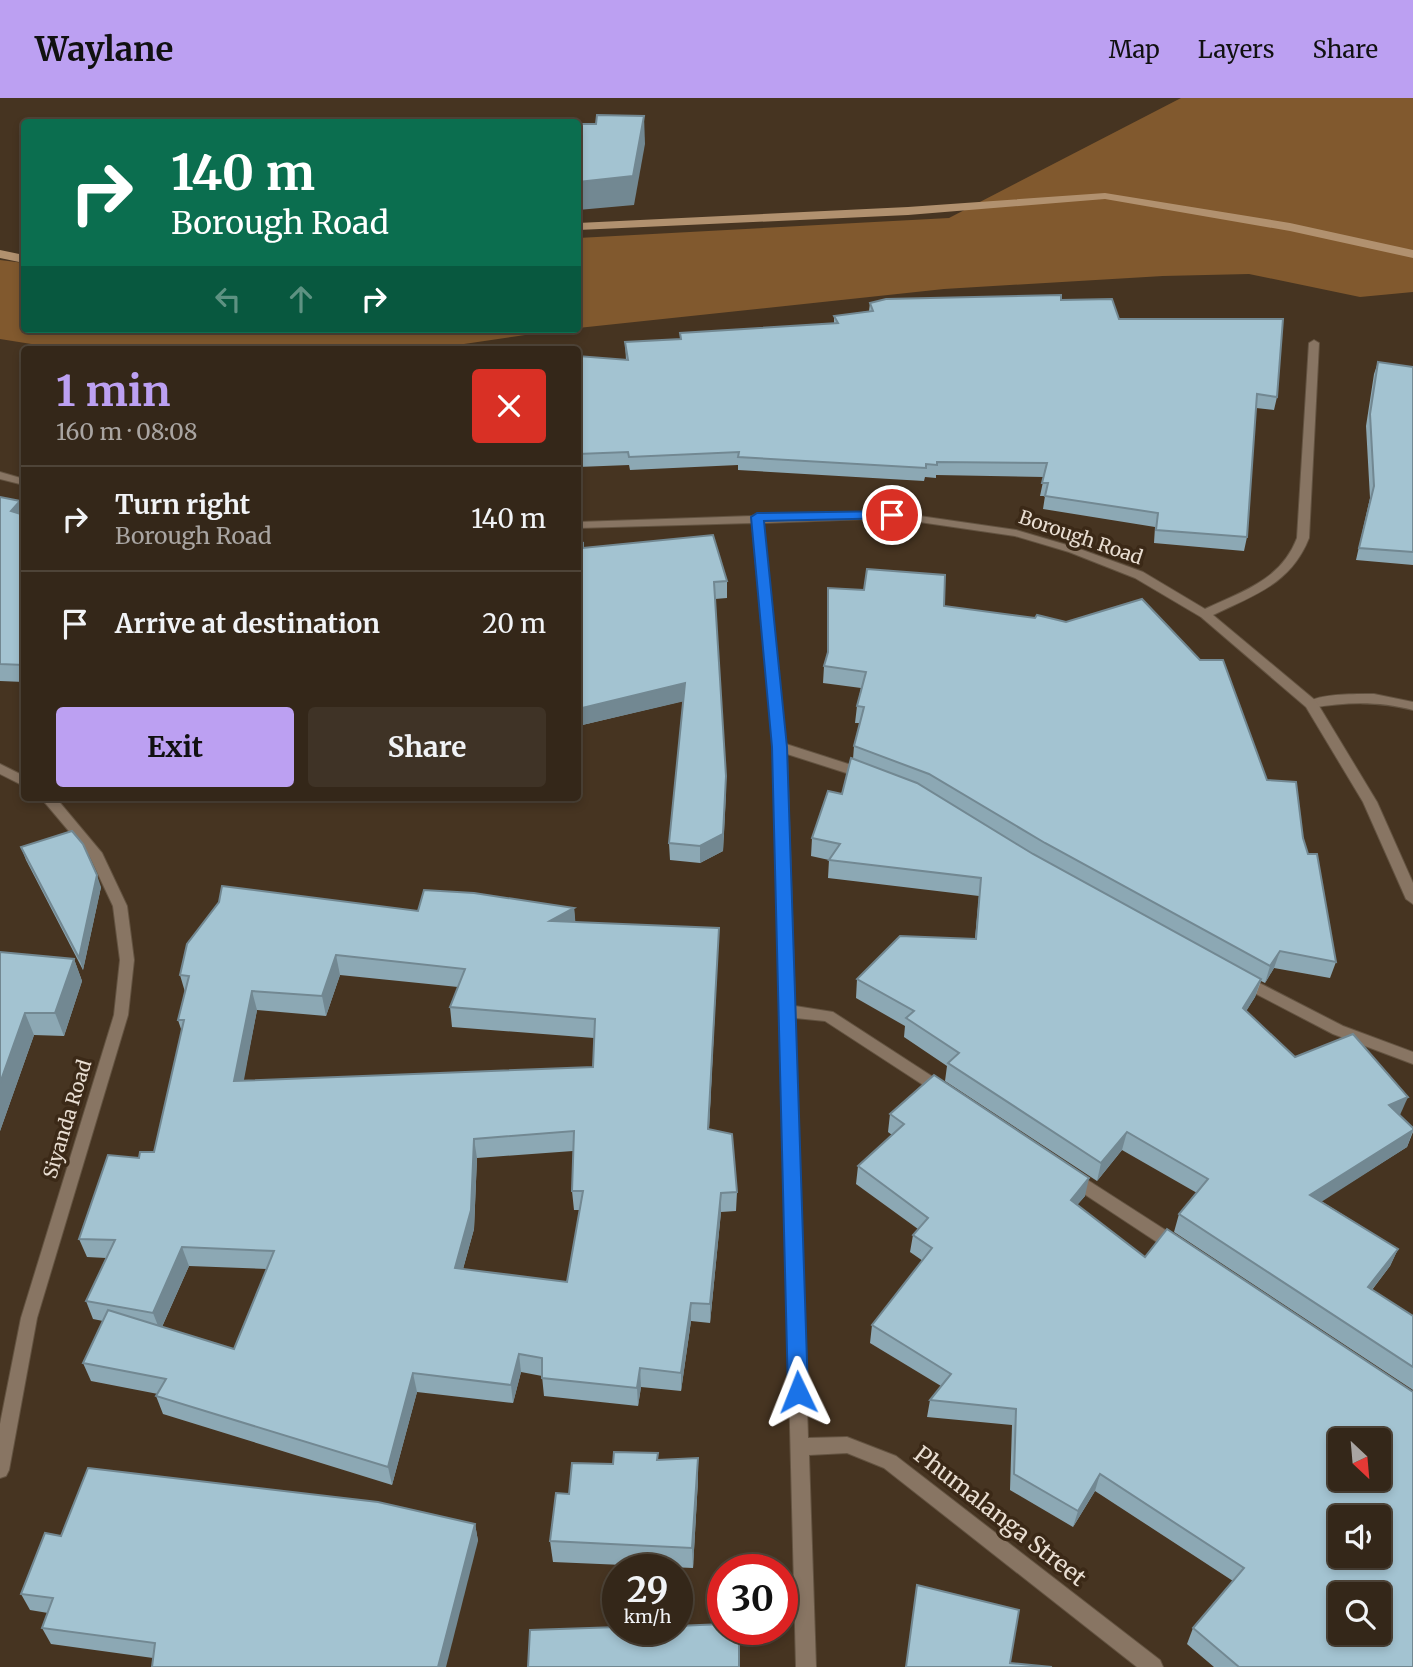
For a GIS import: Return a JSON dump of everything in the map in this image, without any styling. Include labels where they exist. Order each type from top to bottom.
[{"type":"street","points":[[1205,614],[1274,580],[1299,555],[1303,538],[1314,343]]},
{"type":"street","points":[[0,475],[21,481]]},
{"type":"street","name":"Borough Road","points":[[581,525],[757,517],[892,515],[1016,533],[1139,575],[1205,614],[1311,704],[1370,802],[1413,898]]},
{"type":"street","points":[[757,517],[780,747],[806,1667]]},
{"type":"street","points":[[1311,704],[1352,697],[1384,697],[1413,706]]},
{"type":"street","points":[[780,747],[884,780]]},
{"type":"street","points":[[0,768],[21,780]]},
{"type":"street","name":"Siyanda Road","points":[[0,1470],[29,1318],[121,1015],[127,960],[120,906],[95,853],[51,801]]},
{"type":"street","points":[[1227,972],[1338,1030],[1413,1058]]},
{"type":"street","points":[[787,1011],[828,1016],[960,1102]]},
{"type":"street","points":[[1053,1164],[1192,1256]]},
{"type":"street","name":"Phumalanga Street","points":[[799,1447],[847,1446],[890,1462],[1153,1667]]},
{"type":"shaded area","points":[[1181,98],[1413,98],[1413,292],[1360,297],[1249,274],[1163,276],[944,289],[581,328],[581,238],[949,218]]},
{"type":"shaded area","points":[[0,260],[21,263],[21,333],[539,333],[450,346],[44,346],[0,339]]},
{"type":"building","points":[[597,115],[644,116],[633,176],[581,182],[581,124],[596,124]]},
{"type":"building","points":[[1061,295],[1061,300],[1112,299],[1119,319],[1283,319],[1277,397],[1257,394],[1247,537],[1156,530],[1158,513],[1045,496],[1048,483],[1042,483],[1047,463],[937,462],[937,465],[926,464],[926,468],[738,457],[739,452],[629,457],[628,452],[581,454],[581,356],[628,360],[625,342],[681,339],[680,333],[838,323],[834,316],[873,311],[870,303],[886,299]]},
{"type":"building","points":[[1378,362],[1413,367],[1413,552],[1359,548],[1374,486],[1370,414]]},
{"type":"building","points":[[0,497],[20,501],[11,511],[21,514],[21,665],[0,664]]},
{"type":"building","points":[[713,535],[727,581],[714,582],[726,776],[723,834],[700,846],[669,843],[685,683],[581,708],[581,543],[583,548]]},
{"type":"building","points":[[867,569],[945,575],[944,606],[1035,618],[1037,615],[1066,622],[1142,599],[1200,660],[1223,660],[1267,780],[1296,782],[1303,838],[1308,854],[1317,854],[1336,962],[1280,951],[1270,966],[1045,843],[929,774],[854,746],[864,707],[857,706],[866,672],[824,666],[828,652],[828,588],[864,590]]},
{"type":"building","points":[[851,758],[917,783],[1033,854],[1261,979],[1243,1008],[1295,1057],[1353,1034],[1408,1097],[1389,1105],[1413,1130],[1310,1195],[1398,1249],[1368,1287],[1413,1316],[1413,1367],[1179,1214],[1208,1179],[1127,1132],[1101,1163],[948,1063],[959,1053],[906,1018],[914,1011],[857,979],[900,936],[976,939],[981,878],[829,860],[840,844],[812,838],[828,791],[842,794]]},
{"type":"building","points":[[72,831],[83,844],[97,875],[79,958],[21,847]]},
{"type":"building","points":[[222,886],[418,911],[424,890],[474,893],[574,908],[550,921],[719,928],[708,1129],[732,1134],[737,1192],[721,1193],[710,1304],[691,1303],[681,1373],[640,1368],[637,1388],[542,1378],[542,1358],[519,1354],[511,1385],[413,1373],[388,1467],[156,1396],[166,1379],[83,1363],[108,1310],[234,1349],[274,1251],[182,1247],[153,1313],[86,1301],[115,1240],[79,1239],[108,1155],[139,1158],[140,1152],[154,1152],[184,1020],[178,1020],[189,976],[180,975],[187,944],[219,902]],"holes":[[[336,955],[465,969],[450,1007],[595,1019],[593,1067],[234,1081],[252,991],[322,996]],[[574,1131],[572,1191],[583,1191],[567,1282],[455,1268],[471,1210],[474,1139]]]},
{"type":"building","points":[[0,952],[74,959],[55,1013],[25,1013],[0,1083]]},
{"type":"building","points":[[934,1075],[1089,1178],[1071,1200],[1145,1257],[1167,1229],[1413,1392],[1413,1667],[1239,1667],[1193,1628],[1244,1568],[1100,1474],[1078,1511],[1014,1474],[1016,1409],[930,1400],[951,1374],[872,1325],[932,1248],[913,1235],[928,1218],[858,1166],[904,1124],[890,1114]]},
{"type":"building","points":[[614,1452],[658,1453],[657,1460],[698,1458],[692,1548],[550,1541],[556,1493],[569,1494],[572,1463],[613,1464]]},
{"type":"building","points":[[88,1468],[378,1502],[475,1524],[438,1667],[152,1667],[155,1643],[42,1628],[53,1598],[21,1594],[45,1533],[61,1536]]},
{"type":"building","points":[[917,1585],[1019,1610],[1010,1663],[1052,1667],[906,1667]]},
{"type":"building","points":[[693,1625],[707,1625],[707,1645],[739,1645],[739,1667],[528,1667],[530,1630],[602,1628],[602,1645],[693,1645]]},
{"type":"waterway","points":[[581,227],[908,211],[1105,196],[1290,227],[1413,254]]},
{"type":"waterway","points":[[0,254],[21,258]]},
{"type":"route","points":[[798,1392],[780,747],[757,517],[892,515]]}]
